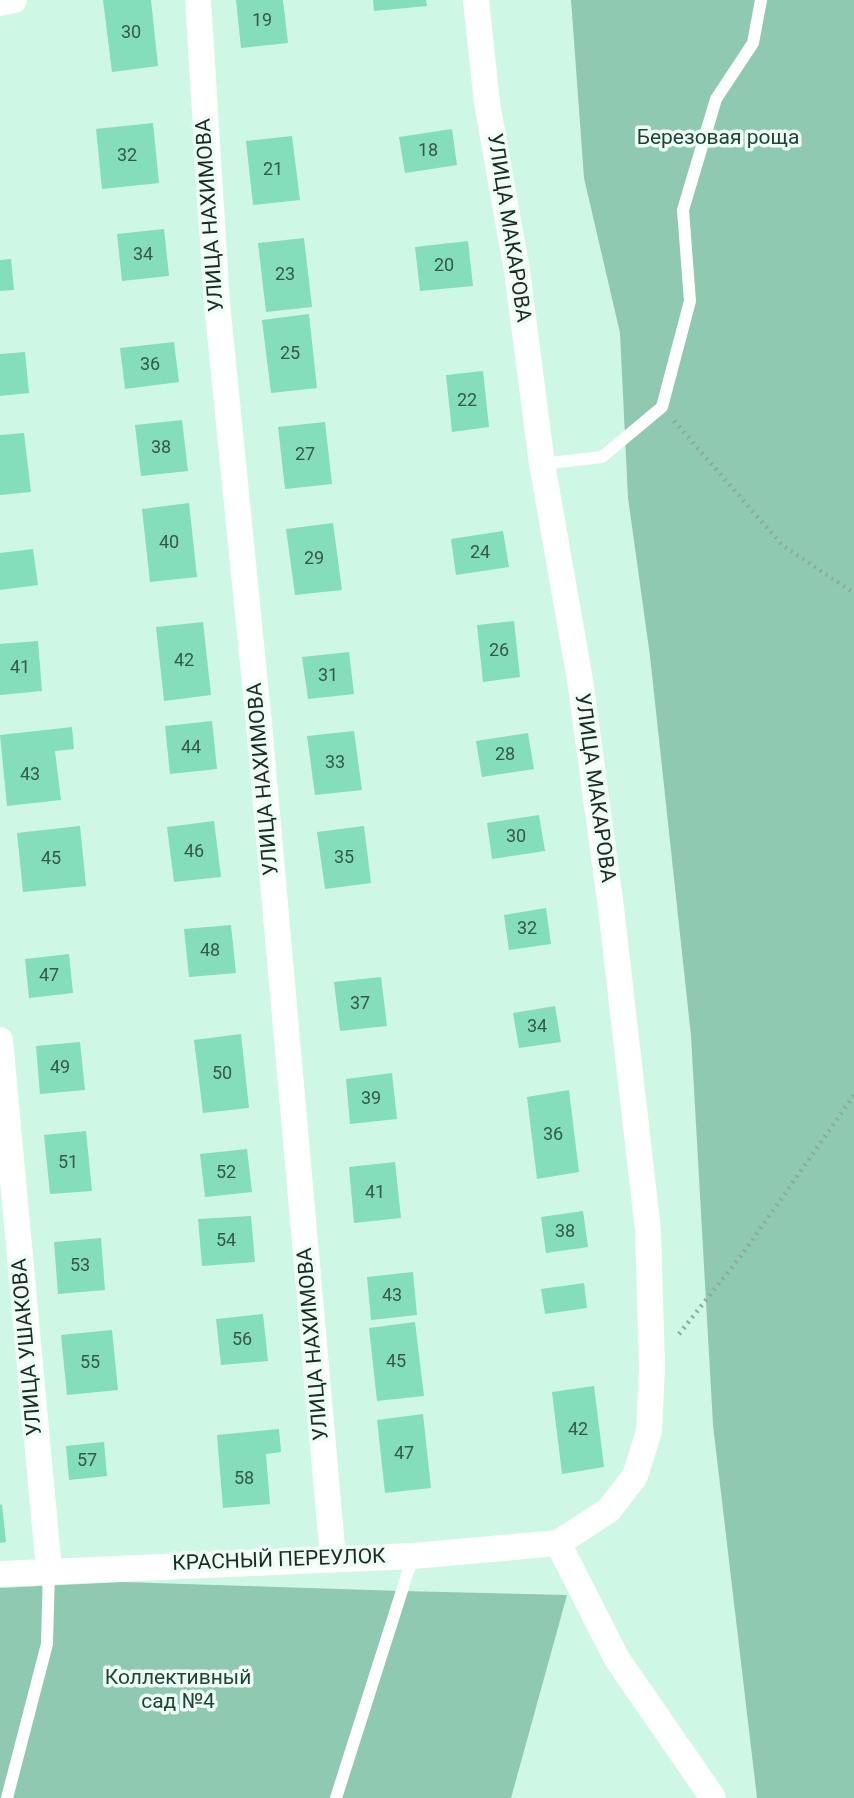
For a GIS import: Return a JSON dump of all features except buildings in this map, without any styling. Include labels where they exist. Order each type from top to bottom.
[{"type":"street","points":[[0,4],[14,0]]},
{"type":"street","name":"УЛИЦА НАХИМОВА","points":[[198,0],[217,303],[259,724],[333,1558]]},
{"type":"street","name":"УЛИЦА МАКАРОВА","points":[[476,0],[487,103],[517,271],[541,464],[580,680],[611,908],[648,1230],[652,1368],[649,1431],[635,1476],[608,1510],[558,1544]]},
{"type":"street","name":"УЛИЦА УШАКОВА","points":[[0,1040],[49,1570]]},
{"type":"street","points":[[558,1544],[617,1659],[713,1798]]},
{"type":"street","name":"КРАСНЫЙ ПЕРЕУЛОК","points":[[0,1574],[412,1556],[558,1544]]},
{"type":"lane","points":[[541,464],[603,457],[663,407],[690,301],[683,210],[716,99],[753,43],[761,0]]},
{"type":"lane","points":[[336,1798],[412,1556]]},
{"type":"lane","points":[[7,1798],[47,1643],[49,1570]]},
{"type":"path","points":[[663,407],[782,545],[854,593]]},
{"type":"path","points":[[652,1368],[744,1252],[854,1095]]},
{"type":"green space","name":"Березовая роща","points":[[571,0],[854,0],[854,1798],[757,1798],[713,1425],[691,1036],[650,656],[628,498],[620,333],[584,178]]},
{"type":"green space","name":"Коллективный сад №4","points":[[123,1582],[567,1595],[511,1798],[0,1798],[0,1588]]}]
